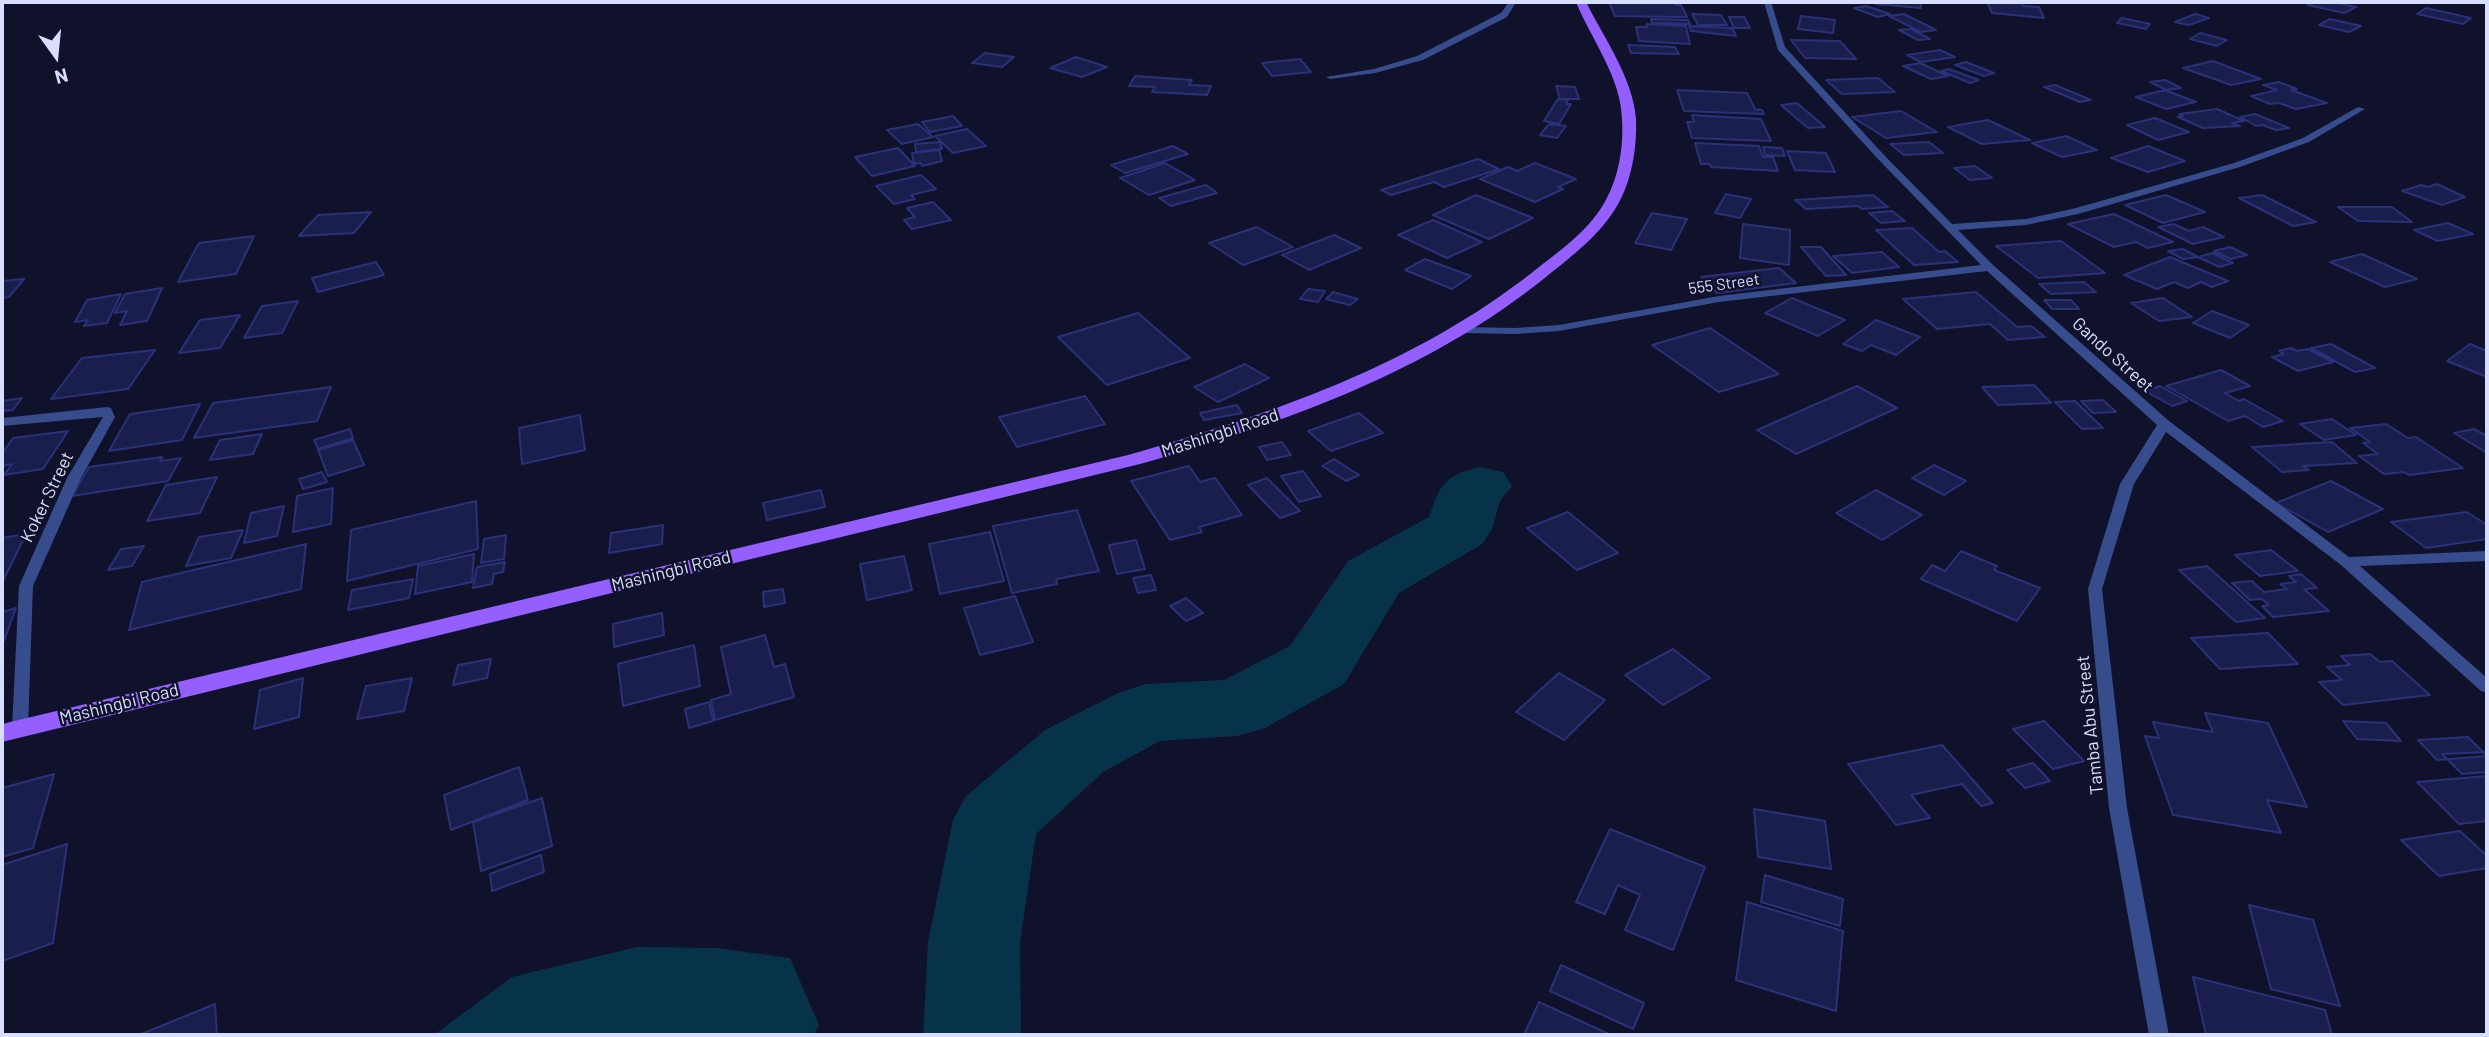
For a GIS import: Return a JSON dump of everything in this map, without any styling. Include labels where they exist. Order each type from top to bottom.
[{"type":"main road","points":[[1464,330],[1517,294],[1576,244],[1603,216],[1618,188],[1628,146],[1629,115],[1623,91],[1581,2]]},
{"type":"main road","name":"Mashingbi Road","points":[[11,731],[1133,460],[1250,426],[1410,358],[1464,330]]},
{"type":"street","points":[[1330,77],[1375,71],[1420,58],[1504,15],[1512,2]]},
{"type":"street","name":"Gando Street","points":[[1767,2],[1781,48],[1871,147],[1989,267],[2164,424],[2346,562],[2487,688]]},
{"type":"street","points":[[1951,227],[2026,222],[2078,211],[2237,165],[2306,139],[2361,109]]},
{"type":"street","name":"555 Street","points":[[1464,330],[1559,328],[1719,299],[1989,267]]},
{"type":"street","name":"Koker Street","points":[[2,422],[107,411],[109,417],[74,478],[26,586],[11,731]]},
{"type":"street","name":"Tamba Abu Street","points":[[2159,1035],[2118,808],[2095,589],[2127,484],[2164,424]]},
{"type":"street","points":[[2346,562],[2487,556]]},
{"type":"water","points":[[637,947],[717,948],[790,958],[819,1025],[814,1035],[434,1035],[512,977]]},
{"type":"building","points":[[1609,2],[1674,2],[1675,5],[1681,5],[1687,17],[1615,16]]},
{"type":"building","points":[[1920,2],[1921,8],[1876,4]]},
{"type":"building","points":[[1987,2],[2021,2],[2023,6],[2039,7],[2044,18],[1992,13]]},
{"type":"building","points":[[2314,2],[2333,2],[2356,7],[2344,13],[2308,5]]},
{"type":"building","points":[[1866,6],[1890,14],[1878,17],[1854,8]]},
{"type":"building","points":[[2426,8],[2471,18],[2463,24],[2417,14]]},
{"type":"building","points":[[1692,14],[1721,15],[1727,25],[1698,25]]},
{"type":"building","points":[[1904,14],[1936,30],[1921,32],[1889,16]]},
{"type":"building","points":[[2195,14],[2209,18],[2189,25],[2175,22]]},
{"type":"building","points":[[1801,16],[1835,20],[1833,33],[1798,29]]},
{"type":"building","points":[[1729,17],[1744,17],[1750,28],[1734,28]]},
{"type":"building","points":[[2122,18],[2150,24],[2146,29],[2117,23]]},
{"type":"building","points":[[1651,19],[1688,20],[1690,24],[1652,23]]},
{"type":"building","points":[[2330,19],[2361,26],[2349,32],[2319,25]]},
{"type":"building","points":[[1647,24],[1686,26],[1690,44],[1639,41],[1636,27],[1647,27]]},
{"type":"building","points":[[1689,26],[1732,28],[1736,36],[1691,31]]},
{"type":"building","points":[[1911,29],[1930,39],[1918,40],[1899,30]]},
{"type":"building","points":[[2200,33],[2227,40],[2217,46],[2190,39]]},
{"type":"building","points":[[1791,40],[1840,41],[1856,59],[1805,58]]},
{"type":"building","points":[[1628,45],[1675,47],[1679,54],[1631,53]]},
{"type":"building","points":[[1940,50],[1955,57],[1921,62],[1907,55]]},
{"type":"building","points":[[985,53],[1014,57],[1002,67],[972,63]]},
{"type":"building","points":[[1076,57],[1107,67],[1082,77],[1050,68]]},
{"type":"building","points":[[1300,59],[1311,72],[1272,76],[1262,63]]},
{"type":"building","points":[[2213,61],[2261,79],[2231,85],[2183,68]]},
{"type":"building","points":[[1966,62],[1994,73],[1984,76],[1955,65]]},
{"type":"building","points":[[1920,63],[1948,76],[1931,79],[1903,66]]},
{"type":"building","points":[[1949,69],[1979,80],[1970,83],[1941,71]]},
{"type":"building","points":[[1135,76],[1192,80],[1189,85],[1211,86],[1207,95],[1152,92],[1155,87],[1129,86]]},
{"type":"building","points":[[1878,78],[1895,92],[1842,94],[1826,80]]},
{"type":"building","points":[[2165,80],[2181,88],[2166,90],[2150,82]]},
{"type":"building","points":[[2279,82],[2297,89],[2291,90],[2327,103],[2296,109],[2279,103],[2270,104],[2251,96],[2277,90],[2263,85]]},
{"type":"building","points":[[2055,85],[2091,100],[2080,102],[2044,87]]},
{"type":"building","points":[[1556,86],[1575,87],[1579,99],[1560,99]]},
{"type":"building","points":[[1677,90],[1747,93],[1755,109],[1762,110],[1764,114],[1684,111]]},
{"type":"building","points":[[2165,90],[2196,102],[2166,109],[2136,97]]},
{"type":"building","points":[[1558,99],[1568,100],[1566,104],[1571,104],[1559,124],[1544,121]]},
{"type":"building","points":[[1797,103],[1825,127],[1808,128],[1781,105]]},
{"type":"building","points":[[2217,109],[2244,121],[2232,123],[2240,126],[2203,128],[2178,117],[2183,116],[2179,114]]},
{"type":"building","points":[[1901,111],[1937,132],[1886,138],[1852,117]]},
{"type":"building","points":[[2255,114],[2289,128],[2276,130],[2262,125],[2256,126],[2240,117]]},
{"type":"building","points":[[1692,115],[1761,119],[1771,141],[1692,138],[1687,122],[1694,122]]},
{"type":"building","points":[[953,116],[962,126],[930,132],[922,122]]},
{"type":"building","points":[[2155,118],[2189,132],[2158,140],[2127,125]]},
{"type":"building","points":[[1988,120],[2030,140],[1982,144],[1948,127]]},
{"type":"building","points":[[918,124],[933,137],[902,144],[887,130]]},
{"type":"building","points":[[1549,124],[1566,126],[1557,138],[1540,135]]},
{"type":"building","points":[[967,129],[986,146],[953,153],[935,136]]},
{"type":"building","points":[[2066,136],[2097,150],[2062,157],[2032,143]]},
{"type":"building","points":[[940,142],[942,149],[916,152],[915,144]]},
{"type":"building","points":[[1929,142],[1943,153],[1904,155],[1890,144]]},
{"type":"building","points":[[1695,143],[1759,146],[1763,157],[1773,157],[1778,171],[1701,164]]},
{"type":"building","points":[[1173,146],[1188,154],[1125,173],[1111,165]]},
{"type":"building","points":[[2148,146],[2185,161],[2148,172],[2111,158]]},
{"type":"building","points":[[1763,147],[1782,148],[1785,156],[1765,155]]},
{"type":"building","points":[[898,148],[915,166],[872,176],[855,157]]},
{"type":"building","points":[[939,150],[942,161],[922,166],[921,163],[914,164],[912,153]]},
{"type":"building","points":[[1787,151],[1826,153],[1835,172],[1795,170]]},
{"type":"building","points":[[1478,159],[1499,169],[1444,187],[1434,182],[1391,195],[1381,190]]},
{"type":"building","points":[[1165,163],[1195,180],[1149,195],[1120,178]]},
{"type":"building","points":[[1535,163],[1576,179],[1558,187],[1563,189],[1535,202],[1480,179],[1508,167],[1517,171]]},
{"type":"building","points":[[1975,166],[1992,178],[1970,180],[1954,168]]},
{"type":"building","points":[[921,175],[936,189],[911,195],[915,199],[894,204],[876,186]]},
{"type":"building","points":[[2437,184],[2465,197],[2442,205],[2402,191],[2421,185],[2428,187]]},
{"type":"building","points":[[1206,185],[1217,193],[1171,206],[1159,198]]},
{"type":"building","points":[[1726,194],[1751,199],[1740,218],[1715,213]]},
{"type":"building","points":[[1476,195],[1533,218],[1489,239],[1433,215]]},
{"type":"building","points":[[1873,195],[1888,207],[1806,209],[1795,200]]},
{"type":"building","points":[[2166,195],[2205,212],[2163,223],[2125,205]]},
{"type":"building","points":[[2262,195],[2316,222],[2293,226],[2239,198]]},
{"type":"building","points":[[933,202],[951,220],[912,229],[904,220],[915,217],[907,208]]},
{"type":"building","points":[[2338,207],[2392,207],[2412,222],[2358,221]]},
{"type":"building","points":[[1892,211],[1905,221],[1881,223],[1869,213]]},
{"type":"building","points":[[371,212],[354,233],[299,236],[318,215]]},
{"type":"building","points":[[1652,213],[1687,219],[1671,250],[1635,243]]},
{"type":"building","points":[[2114,214],[2173,242],[2148,248],[2136,242],[2114,247],[2068,224]]},
{"type":"building","points":[[1433,220],[1482,242],[1447,258],[1398,235]]},
{"type":"building","points":[[2448,223],[2473,234],[2438,241],[2414,230]]},
{"type":"building","points":[[1743,224],[1790,230],[1789,265],[1740,258]]},
{"type":"building","points":[[2174,224],[2189,231],[2203,227],[2224,237],[2193,244],[2158,227]]},
{"type":"building","points":[[1257,227],[1293,247],[1243,265],[1209,243]]},
{"type":"building","points":[[1912,228],[1939,252],[1945,251],[1958,262],[1914,265],[1876,230]]},
{"type":"building","points":[[1334,235],[1361,248],[1309,270],[1282,255]]},
{"type":"building","points":[[254,236],[236,274],[178,282],[199,243]]},
{"type":"building","points":[[2061,241],[2105,273],[2038,278],[1996,246]]},
{"type":"building","points":[[1801,247],[1821,247],[1846,275],[1826,276]]},
{"type":"building","points":[[2230,247],[2247,255],[2231,259],[2214,251]]},
{"type":"building","points":[[2183,249],[2198,257],[2183,259],[2168,251]]},
{"type":"building","points":[[1882,252],[1899,267],[1852,273],[1833,256]]},
{"type":"building","points":[[2213,253],[2233,263],[2219,267],[2198,257]]},
{"type":"building","points":[[2362,254],[2417,279],[2385,287],[2330,262]]},
{"type":"building","points":[[2170,257],[2228,281],[2212,287],[2201,282],[2188,288],[2174,282],[2157,289],[2124,275]]},
{"type":"building","points":[[1425,259],[1471,276],[1452,289],[1405,270]]},
{"type":"building","points":[[376,262],[384,275],[318,292],[312,278]]},
{"type":"building","points":[[1779,268],[1796,283],[1717,293],[1701,277]]},
{"type":"building","points":[[24,279],[9,297],[2,298],[2,281]]},
{"type":"building","points":[[2084,282],[2096,292],[2051,294],[2039,284]]},
{"type":"building","points":[[162,288],[147,321],[120,325],[127,311],[115,313],[125,294]]},
{"type":"building","points":[[1308,289],[1325,291],[1318,302],[1300,299]]},
{"type":"building","points":[[1333,292],[1358,299],[1350,305],[1326,299]]},
{"type":"building","points":[[1976,292],[2017,327],[2031,326],[2045,337],[2008,340],[1990,324],[1937,329],[1903,299]]},
{"type":"building","points":[[121,294],[107,323],[84,326],[88,320],[75,322],[87,300]]},
{"type":"building","points":[[1792,298],[1845,320],[1818,336],[1765,313]]},
{"type":"building","points":[[2163,298],[2192,317],[2159,321],[2131,303]]},
{"type":"building","points":[[2044,300],[2071,300],[2079,309],[2052,309]]},
{"type":"building","points":[[298,301],[282,333],[244,338],[262,306]]},
{"type":"building","points":[[2212,311],[2249,325],[2230,338],[2193,323]]},
{"type":"building","points":[[1138,313],[1190,358],[1107,385],[1058,337]]},
{"type":"building","points":[[240,315],[220,348],[179,353],[200,320]]},
{"type":"building","points":[[1876,320],[1920,337],[1896,355],[1871,345],[1862,351],[1843,344]]},
{"type":"building","points":[[1710,328],[1779,374],[1719,392],[1652,345]]},
{"type":"building","points":[[2331,344],[2375,368],[2355,372],[2311,348]]},
{"type":"building","points":[[2470,344],[2487,351],[2487,377],[2447,361]]},
{"type":"building","points":[[2291,348],[2297,351],[2308,349],[2333,362],[2298,371],[2272,357],[2284,354],[2279,351]]},
{"type":"building","points":[[155,350],[128,389],[51,399],[82,358]]},
{"type":"building","points":[[1245,364],[1269,378],[1218,402],[1194,387]]},
{"type":"building","points":[[2221,370],[2250,386],[2225,393],[2239,401],[2244,399],[2283,421],[2263,427],[2245,416],[2228,421],[2166,386]]},
{"type":"building","points":[[2034,385],[2051,403],[1998,405],[1982,387]]},
{"type":"building","points":[[1857,386],[1897,408],[1796,454],[1757,430]]},
{"type":"building","points":[[2160,386],[2187,401],[2172,406],[2145,391]]},
{"type":"building","points":[[331,387],[317,421],[194,438],[213,403]]},
{"type":"building","points":[[1085,396],[1105,424],[1017,447],[999,417]]},
{"type":"building","points":[[22,398],[13,410],[2,411],[2,401]]},
{"type":"building","points":[[2103,400],[2116,412],[2093,413],[2081,401]]},
{"type":"building","points":[[2075,401],[2103,428],[2082,429],[2055,402]]},
{"type":"building","points":[[200,404],[182,440],[109,451],[130,414]]},
{"type":"building","points":[[1237,405],[1242,413],[1204,420],[1200,413]]},
{"type":"building","points":[[1359,413],[1383,433],[1331,451],[1308,431]]},
{"type":"building","points":[[580,415],[585,450],[522,464],[519,428]]},
{"type":"building","points":[[2332,419],[2356,435],[2324,440],[2300,424]]},
{"type":"building","points":[[2386,424],[2408,438],[2416,437],[2463,468],[2409,475],[2404,472],[2384,474],[2359,456],[2378,454],[2363,443],[2370,442],[2350,428]]},
{"type":"building","points":[[350,429],[353,438],[318,449],[314,440]]},
{"type":"building","points":[[2474,429],[2487,436],[2487,453],[2454,433]]},
{"type":"building","points":[[68,431],[43,469],[4,475],[12,464],[2,466],[2,454],[13,438]]},
{"type":"building","points":[[262,434],[253,454],[210,460],[220,440]]},
{"type":"building","points":[[353,440],[364,465],[328,476],[318,450]]},
{"type":"building","points":[[1282,442],[1291,455],[1267,460],[1259,447]]},
{"type":"building","points":[[2332,442],[2357,463],[2303,466],[2309,470],[2282,472],[2252,447]]},
{"type":"building","points":[[162,457],[160,461],[181,458],[168,481],[72,496],[89,467]]},
{"type":"building","points":[[1334,459],[1359,475],[1346,481],[1322,466]]},
{"type":"building","points":[[1934,465],[1966,481],[1944,495],[1912,478]]},
{"type":"building","points":[[1189,466],[1200,482],[1215,478],[1242,515],[1199,527],[1202,532],[1170,540],[1131,481]]},
{"type":"building","points":[[1303,471],[1321,496],[1299,502],[1281,476]]},
{"type":"building","points":[[322,472],[327,482],[303,489],[299,479]]},
{"type":"building","points":[[217,477],[200,513],[147,521],[166,485]]},
{"type":"building","points":[[1267,478],[1300,511],[1280,518],[1248,485]]},
{"type":"building","points":[[2331,481],[2383,509],[2328,532],[2276,503]]},
{"type":"building","points":[[333,488],[331,524],[293,532],[297,496]]},
{"type":"building","points":[[821,490],[825,507],[767,520],[763,503]]},
{"type":"building","points":[[1876,490],[1922,515],[1882,540],[1836,513]]},
{"type":"building","points":[[476,501],[478,549],[347,581],[351,530]]},
{"type":"building","points":[[284,506],[277,536],[244,543],[251,513]]},
{"type":"building","points":[[1077,510],[1099,571],[1056,579],[1057,584],[1012,593],[993,526]]},
{"type":"building","points":[[1568,512],[1618,553],[1577,570],[1527,528]]},
{"type":"building","points":[[2467,512],[2487,525],[2487,539],[2426,548],[2391,522]]},
{"type":"building","points":[[663,525],[662,544],[609,553],[611,533]]},
{"type":"building","points":[[243,530],[231,558],[186,566],[199,537]]},
{"type":"building","points":[[990,532],[1004,581],[940,594],[929,544]]},
{"type":"building","points":[[26,534],[2,583],[2,538]]},
{"type":"building","points":[[506,535],[504,559],[481,563],[484,539]]},
{"type":"building","points":[[1136,540],[1145,569],[1117,574],[1109,545]]},
{"type":"building","points":[[306,544],[301,589],[129,630],[142,582]]},
{"type":"building","points":[[144,546],[132,566],[108,570],[121,549]]},
{"type":"building","points":[[2271,550],[2298,571],[2260,576],[2235,555]]},
{"type":"building","points":[[1961,551],[1997,566],[1994,570],[2040,588],[2017,621],[1921,579],[1932,565],[1945,571]]},
{"type":"building","points":[[474,554],[472,582],[415,594],[418,566]]},
{"type":"building","points":[[904,556],[912,590],[867,600],[860,564]]},
{"type":"building","points":[[505,562],[503,572],[494,574],[492,584],[473,588],[477,567]]},
{"type":"building","points":[[2207,566],[2265,618],[2236,622],[2179,570]]},
{"type":"building","points":[[2301,574],[2317,588],[2304,589],[2329,611],[2273,617],[2262,606],[2269,605],[2262,599],[2250,600],[2232,583],[2252,581],[2264,592],[2287,589],[2280,584],[2296,582],[2289,576]]},
{"type":"building","points":[[1151,575],[1156,590],[1138,593],[1133,578]]},
{"type":"building","points":[[413,579],[409,598],[348,610],[352,590]]},
{"type":"building","points":[[783,589],[785,603],[764,607],[763,592]]},
{"type":"building","points":[[1015,596],[1033,642],[980,655],[964,608]]},
{"type":"building","points":[[1186,598],[1203,613],[1186,621],[1170,606]]},
{"type":"building","points":[[16,608],[2,646],[2,612]]},
{"type":"building","points":[[662,613],[664,635],[614,647],[613,624]]},
{"type":"building","points":[[2268,633],[2298,664],[2220,669],[2191,638]]},
{"type":"building","points":[[765,635],[774,667],[785,664],[794,697],[715,720],[711,700],[731,694],[721,647]]},
{"type":"building","points":[[694,645],[700,686],[623,706],[618,664]]},
{"type":"building","points":[[1673,649],[1710,678],[1663,705],[1625,675]]},
{"type":"building","points":[[2370,654],[2380,662],[2392,661],[2430,695],[2343,705],[2319,682],[2342,680],[2327,667],[2350,665],[2341,656]]},
{"type":"building","points":[[491,659],[487,678],[453,685],[458,665]]},
{"type":"building","points":[[1559,673],[1605,700],[1564,740],[1516,712]]},
{"type":"building","points":[[303,678],[299,717],[254,729],[260,690]]},
{"type":"building","points":[[412,678],[404,711],[357,719],[366,686]]},
{"type":"building","points":[[709,702],[713,721],[689,728],[685,709]]},
{"type":"building","points":[[2205,713],[2268,723],[2307,807],[2267,800],[2281,833],[2173,815],[2145,736],[2159,738],[2153,722],[2213,732]]},
{"type":"building","points":[[2044,721],[2084,761],[2053,769],[2013,729]]},
{"type":"building","points":[[2343,721],[2386,723],[2401,741],[2357,739]]},
{"type":"building","points":[[2468,737],[2487,756],[2437,760],[2418,740]]},
{"type":"building","points":[[1942,745],[1993,803],[1981,806],[1962,784],[1911,795],[1930,818],[1896,825],[1848,764]]},
{"type":"building","points":[[2487,752],[2487,772],[2462,774],[2442,754]]},
{"type":"building","points":[[2033,763],[2050,781],[2025,788],[2007,770]]},
{"type":"building","points":[[519,767],[528,800],[451,830],[444,795]]},
{"type":"building","points":[[54,774],[33,848],[2,857],[2,788]]},
{"type":"building","points":[[2487,776],[2487,821],[2459,824],[2417,782]]},
{"type":"building","points":[[542,798],[552,846],[481,871],[473,822]]},
{"type":"building","points":[[1754,809],[1825,821],[1831,869],[1758,857]]},
{"type":"building","points":[[1610,829],[1705,867],[1673,950],[1625,930],[1640,895],[1618,885],[1605,914],[1576,902]]},
{"type":"building","points":[[2460,831],[2487,856],[2487,868],[2439,876],[2401,840]]},
{"type":"building","points":[[67,844],[53,943],[2,961],[2,865]]},
{"type":"building","points":[[541,855],[544,872],[492,891],[490,874]]},
{"type":"building","points":[[1765,875],[1843,899],[1840,926],[1761,902]]},
{"type":"building","points":[[1747,902],[1843,931],[1836,1011],[1736,980]]},
{"type":"building","points":[[2249,905],[2313,920],[2340,1006],[2271,989]]},
{"type":"building","points":[[1561,965],[1644,1003],[1633,1029],[1550,991]]},
{"type":"building","points":[[2193,977],[2325,1010],[2332,1035],[2206,1035]]},
{"type":"building","points":[[1539,1002],[1611,1035],[1524,1035]]},
{"type":"building","points":[[215,1004],[217,1035],[139,1035]]},
{"type":"waterway","points":[[972,1035],[974,942],[996,820],[1074,751],[1146,713],[1237,708],[1317,665],[1373,577],[1458,529],[1471,491],[1480,486]]}]
